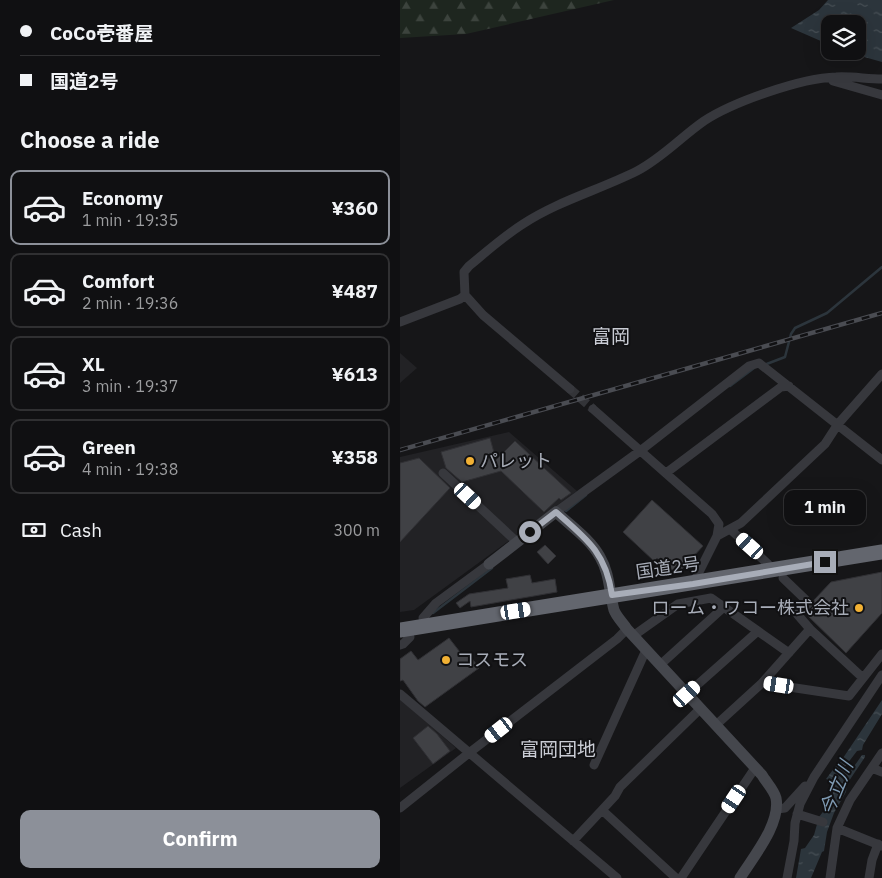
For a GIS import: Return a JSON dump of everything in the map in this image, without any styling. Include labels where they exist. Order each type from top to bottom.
[{"type":"highway","name":"国道2号","points":[[405,634],[612,595],[693,584],[882,552]]},
{"type":"street","points":[[570,389],[483,315],[466,295],[464,272],[466,269],[523,224],[554,207],[638,171],[661,156],[704,122],[722,112],[774,91],[820,79],[837,76],[882,79]]},
{"type":"street","points":[[820,79],[839,82],[882,95]]},
{"type":"street","points":[[400,322],[466,295]]},
{"type":"street","points":[[423,618],[436,603],[556,512],[642,452],[749,366],[759,363],[762,365],[882,460]]},
{"type":"street","points":[[716,536],[740,523],[825,444],[838,424],[882,374]]},
{"type":"street","points":[[666,473],[781,387],[788,386]]},
{"type":"street","points":[[593,408],[712,514],[719,524],[716,536],[693,584]]},
{"type":"street","points":[[443,473],[517,542]]},
{"type":"street","points":[[556,512],[582,534],[600,556],[610,582],[614,612],[646,650],[755,768],[776,796],[777,809],[773,825],[740,878]]},
{"type":"street","points":[[730,529],[768,564]]},
{"type":"street","points":[[783,578],[809,603],[797,614],[810,629],[863,678]]},
{"type":"street","points":[[400,808],[617,639],[678,604],[711,598],[789,653]]},
{"type":"street","points":[[660,664],[724,607]]},
{"type":"street","points":[[716,725],[762,683],[810,629]]},
{"type":"street","points":[[687,694],[758,631]]},
{"type":"street","points":[[400,644],[404,644],[405,634]]},
{"type":"street","points":[[594,766],[646,650]]},
{"type":"street","points":[[762,683],[849,696],[882,654]]},
{"type":"street","points":[[788,878],[800,815],[800,804],[814,777],[882,675]]},
{"type":"street","points":[[400,694],[617,878]]},
{"type":"street","points":[[573,841],[615,796],[620,786],[700,708]]},
{"type":"street","points":[[830,878],[837,828],[850,800],[882,753]]},
{"type":"street","points":[[681,878],[755,768]]},
{"type":"street","points":[[872,768],[882,772]]},
{"type":"street","points":[[777,809],[785,808],[814,777]]},
{"type":"street","points":[[602,810],[676,878]]},
{"type":"street","points":[[800,815],[823,822]]},
{"type":"street","points":[[837,828],[880,845],[872,860],[869,878]]},
{"type":"shaded area","points":[[400,353],[417,368],[400,383]]},
{"type":"shaded area","points":[[509,432],[577,491],[414,610],[400,612],[400,457]]},
{"type":"shaded area","points":[[400,699],[456,748],[400,788]]},
{"type":"green space","points":[[400,0],[614,0],[466,34],[400,38]]},
{"type":"water","points":[[828,0],[882,0],[882,62],[866,57],[866,15],[821,15],[821,41],[791,28],[819,10]]},
{"type":"water","name":"今立川","points":[[882,700],[882,714],[863,745],[862,750],[857,751],[844,768],[845,773],[848,773],[862,755],[865,755],[847,784],[846,792],[834,813],[827,832],[824,851],[811,878],[796,878],[801,849],[805,848],[814,835],[819,817],[826,808],[833,792],[829,780],[826,779],[839,764]]},
{"type":"building","points":[[490,438],[496,460],[515,441],[571,493],[561,500],[559,498],[544,512],[501,471],[462,482],[446,468],[441,452]]},
{"type":"building","points":[[419,458],[450,488],[400,542],[400,463]]},
{"type":"building","points":[[652,500],[703,546],[682,569],[670,570],[657,558],[654,561],[623,532]]},
{"type":"building","points":[[545,545],[556,556],[548,564],[537,552]]},
{"type":"building","points":[[882,572],[882,613],[846,653],[806,614],[815,605],[814,600],[831,582]]},
{"type":"building","points":[[530,575],[532,583],[555,579],[557,592],[471,607],[470,601],[460,608],[456,603],[469,594],[508,588],[506,579]]},
{"type":"building","points":[[449,638],[463,656],[468,653],[479,668],[425,707],[418,701],[403,680],[400,681],[400,659],[411,651],[418,660]]},
{"type":"building","points":[[428,726],[450,751],[433,764],[413,738]]},
{"type":"waterway","points":[[764,365],[785,357],[791,334],[795,328],[827,313],[882,267]]},
{"type":"waterway","points":[[730,386],[754,368]]},
{"type":"waterway","points":[[566,511],[586,495]]},
{"type":"waterway","points":[[433,613],[492,568]]},
{"type":"tunnel","points":[[570,389],[593,409]]},
{"type":"railway","points":[[400,450],[882,313]]},
{"type":"place","name":"パレット","points":[[470,461]]},
{"type":"place","name":"ローム・ワコー株式会社","points":[[859,608]]},
{"type":"place","name":"コスモス","points":[[446,660]]},
{"type":"district","name":"富岡","points":[[611,336]]},
{"type":"district","name":"富岡団地","points":[[558,749]]},
{"type":"route","points":[[530,532],[556,512],[582,534],[600,556],[610,582],[612,595],[693,584],[825,562]]}]
